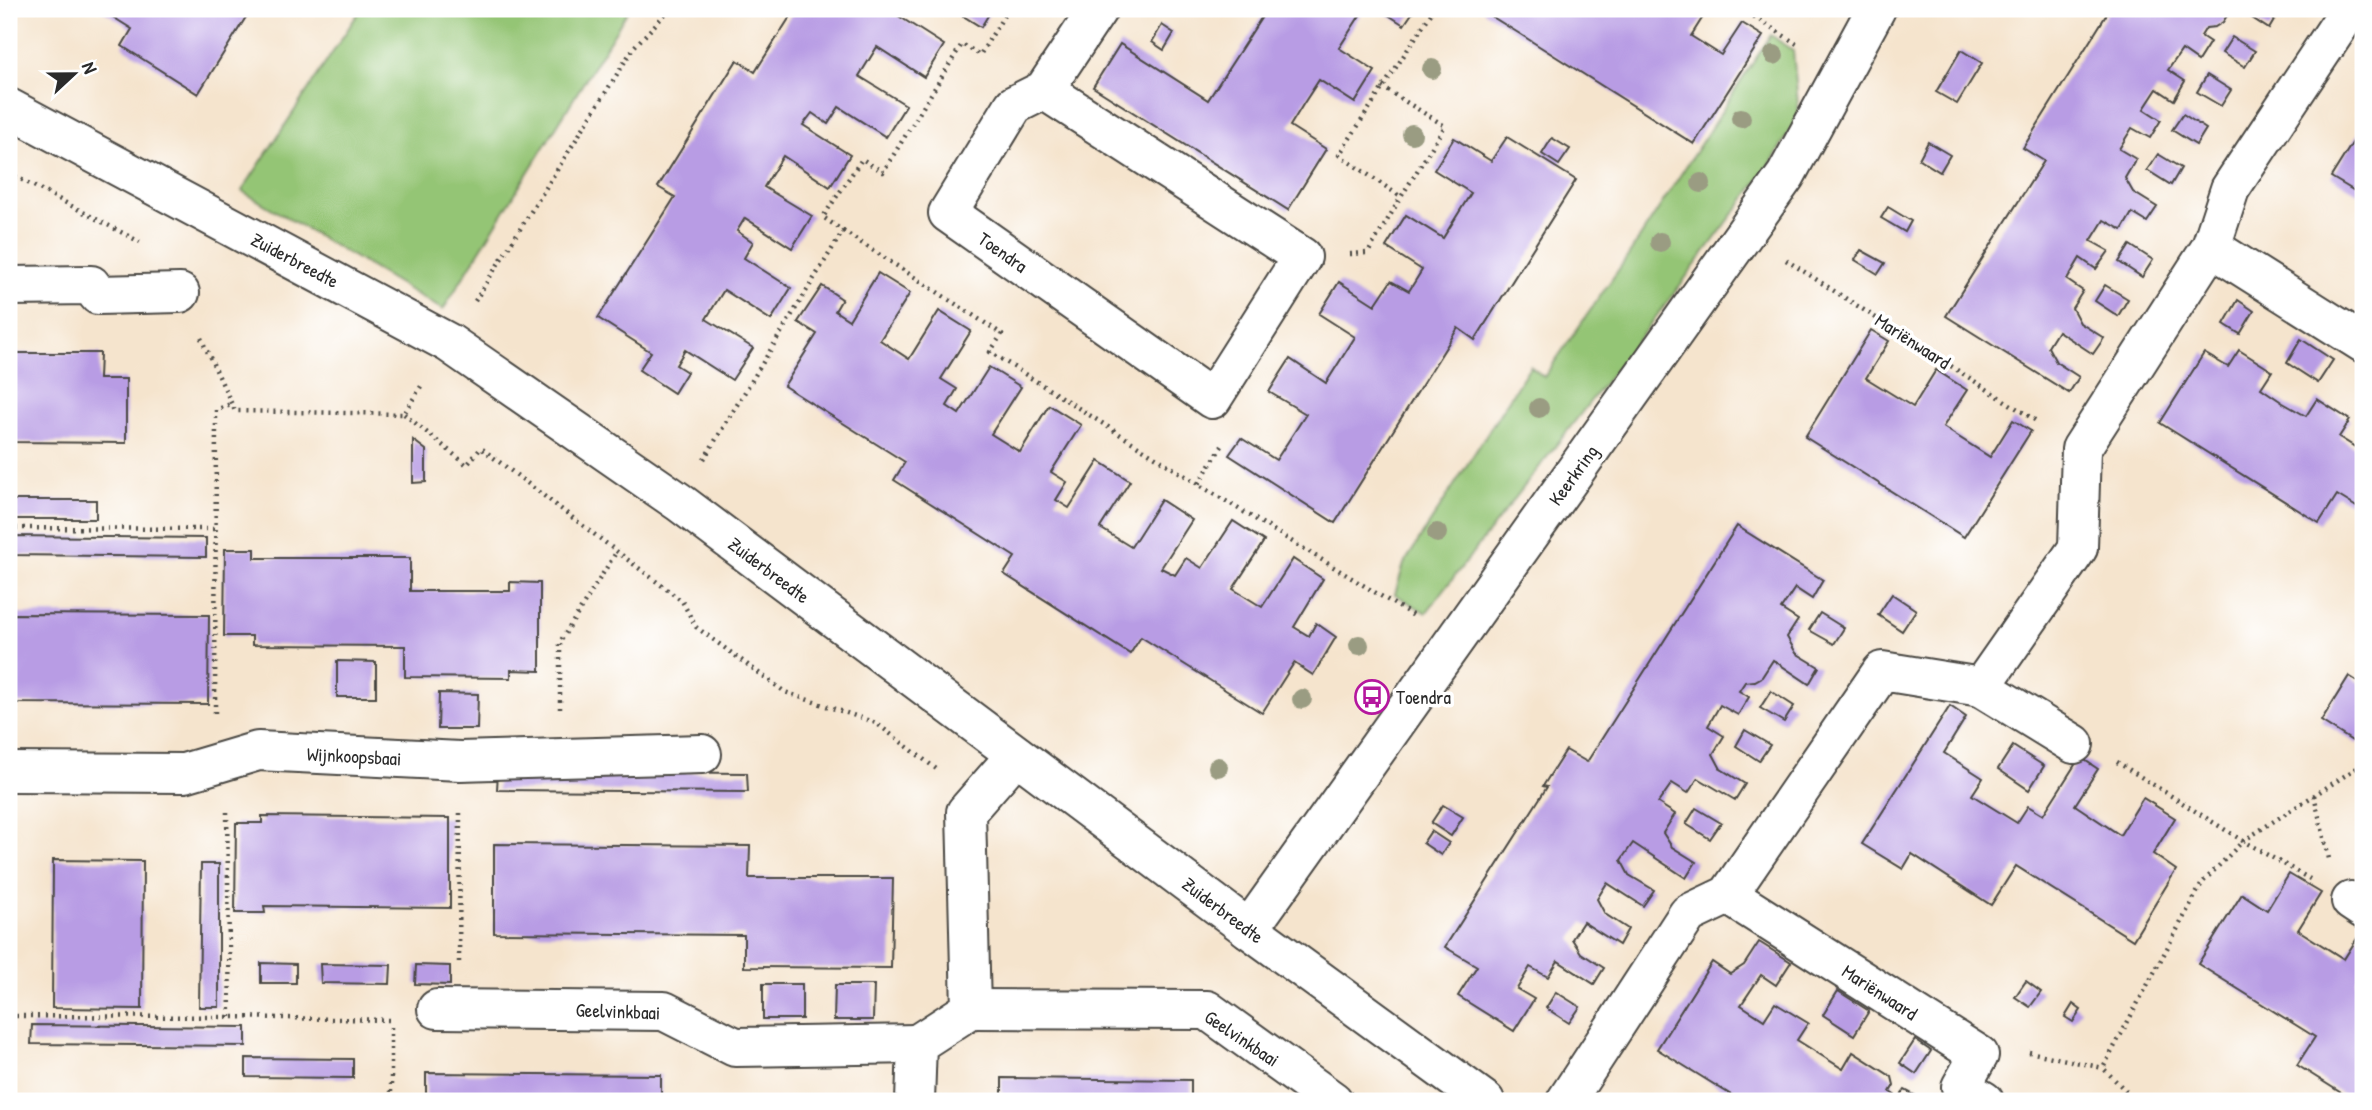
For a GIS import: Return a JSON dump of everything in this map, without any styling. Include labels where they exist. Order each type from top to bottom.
[{"type":"street","name":"Toendra","points":[[1098,9],[1044,90],[1014,105],[947,213],[1212,399]]},
{"type":"street","name":"Keerkring","points":[[1249,929],[1786,175],[1876,9]]},
{"type":"street","points":[[1981,687],[2078,548],[2081,449],[2211,247],[2230,189],[2350,9]]},
{"type":"street","points":[[1044,90],[1302,257],[1212,399]]},
{"type":"street","name":"Zuiderbreedte","points":[[9,108],[449,343],[679,502],[1249,929],[1485,1101]]},
{"type":"street","points":[[2211,247],[2363,344]]},
{"type":"street","points":[[9,286],[91,285],[98,295],[180,293]]},
{"type":"street","points":[[1566,1101],[1688,914],[1728,895],[1882,671],[1981,687],[2074,744]]},
{"type":"street","name":"Wijnkoopsbaai","points":[[9,772],[184,773],[258,751],[460,761],[702,754]]},
{"type":"street","points":[[915,1101],[917,1044],[971,1009],[967,812],[1016,755]]},
{"type":"street","name":"Mariënwaard","points":[[1728,895],[1979,1055]]},
{"type":"street","name":"Geelvinkbaai","points":[[448,1009],[664,1011],[735,1046],[917,1044]]},
{"type":"street","name":"Geelvinkbaai","points":[[971,1009],[1207,1010],[1333,1101]]},
{"type":"street","points":[[1979,1055],[1961,1087],[1983,1101]]},
{"type":"path","points":[[404,414],[634,47],[670,9]]},
{"type":"path","points":[[1009,9],[980,55],[962,44],[883,172],[862,159],[823,217],[1002,334],[990,352],[1454,642]]},
{"type":"path","points":[[1401,197],[1339,155],[1434,9]]},
{"type":"path","points":[[1742,9],[1842,72]]},
{"type":"path","points":[[1302,257],[1368,253],[1445,126],[1382,87]]},
{"type":"path","points":[[9,173],[159,252],[236,411],[404,414],[467,466],[481,448],[682,601],[696,626],[785,692],[876,723],[977,800]]},
{"type":"path","points":[[679,502],[843,231]]},
{"type":"path","name":"Mariënwaard","points":[[1744,233],[2081,449]]},
{"type":"path","points":[[1198,484],[1240,420],[1212,399]]},
{"type":"path","points":[[230,1017],[227,805],[215,725],[216,410],[233,403]]},
{"type":"path","points":[[9,528],[217,529]]},
{"type":"path","points":[[559,758],[560,642],[617,551]]},
{"type":"path","points":[[2074,744],[2116,762],[2243,841],[2351,902]]},
{"type":"path","points":[[448,1009],[460,761]]},
{"type":"path","points":[[2103,1068],[2202,883],[2243,841],[2363,764]]},
{"type":"path","points":[[2314,796],[2351,902]]},
{"type":"path","points":[[9,1016],[391,1020],[391,1101]]},
{"type":"path","points":[[1979,1055],[2017,1050],[2103,1068],[2136,1101]]},
{"type":"green space","points":[[361,9],[629,9],[443,310],[242,191]]},
{"type":"green space","points":[[1771,35],[1793,51],[1799,115],[1770,165],[1669,300],[1426,613],[1395,594],[1404,564],[1530,366],[1544,377],[1628,256]]},
{"type":"building","points":[[100,9],[251,9],[198,94],[122,46],[132,29]]},
{"type":"building","points":[[795,9],[901,9],[897,15],[944,45],[924,77],[877,47],[859,76],[906,105],[886,137],[839,107],[828,124],[812,113],[803,125],[850,155],[830,187],[783,156],[764,187],[812,216],[792,248],[745,218],[737,231],[753,242],[744,258],[791,288],[771,320],[724,290],[706,319],[753,348],[732,380],[685,350],[676,365],[687,372],[674,393],[639,370],[651,352],[598,318],[675,197],[658,187],[737,60],[755,72]]},
{"type":"building","points":[[952,9],[992,9],[981,27]]},
{"type":"building","points":[[1267,9],[1364,9],[1339,48],[1375,71],[1355,103],[1319,80],[1304,103],[1290,126],[1326,149],[1288,210],[1093,87],[1120,44],[1208,100]]},
{"type":"building","points":[[1379,9],[1415,9],[1404,25]]},
{"type":"building","points":[[1647,9],[1652,12],[1653,9],[1708,9],[1691,36],[1721,55],[1742,23],[1763,36],[1694,144],[1483,11]]},
{"type":"building","points":[[2110,9],[2231,9],[2223,22],[2206,28],[2201,36],[2210,42],[2198,61],[2182,50],[2168,70],[2185,81],[2174,100],[2157,89],[2144,109],[2161,120],[2150,138],[2132,128],[2119,149],[2136,159],[2125,178],[2133,192],[2157,207],[2147,222],[2132,213],[2122,230],[2104,220],[2091,241],[2109,251],[2096,269],[2080,258],[2067,280],[2083,291],[2072,308],[2080,323],[2104,338],[2093,354],[2058,331],[2048,347],[2056,362],[2079,377],[2069,393],[1946,316],[2044,161],[2023,148]]},
{"type":"building","points":[[2249,9],[2274,9],[2279,12],[2269,29],[2246,14]]},
{"type":"building","points":[[1162,25],[1174,33],[1164,50],[1152,42]]},
{"type":"building","points":[[2232,37],[2255,51],[2245,67],[2222,53]]},
{"type":"building","points":[[1961,50],[1982,63],[1957,104],[1936,92]]},
{"type":"building","points":[[2207,75],[2231,90],[2221,106],[2197,92]]},
{"type":"building","points":[[2183,114],[2206,129],[2196,145],[2172,130]]},
{"type":"building","points":[[2363,126],[2363,196],[2331,177]]},
{"type":"building","points":[[1507,137],[1576,180],[1475,340],[1458,328],[1335,523],[1229,455],[1241,438],[1276,460],[1306,414],[1269,392],[1290,359],[1326,383],[1355,337],[1319,314],[1339,282],[1375,305],[1391,281],[1409,291],[1422,270],[1386,247],[1406,215],[1443,238],[1471,193],[1434,170],[1454,138],[1491,161]]},
{"type":"building","points":[[1552,138],[1570,149],[1559,165],[1542,154]]},
{"type":"building","points":[[1928,142],[1950,155],[1940,172],[1919,159]]},
{"type":"building","points":[[2158,154],[2181,168],[2171,185],[2147,170]]},
{"type":"building","points":[[1888,207],[1911,221],[1905,232],[1881,218]]},
{"type":"building","points":[[2130,245],[2153,260],[2142,277],[2119,262]]},
{"type":"building","points":[[1861,250],[1885,263],[1878,274],[1855,260]]},
{"type":"building","points":[[878,273],[910,293],[880,340],[909,359],[939,311],[971,331],[941,379],[957,389],[947,406],[959,414],[989,367],[1021,387],[991,434],[1020,452],[1049,405],[1081,425],[1051,472],[1067,482],[1056,500],[1069,508],[1099,461],[1130,481],[1100,528],[1131,547],[1161,500],[1192,520],[1161,568],[1175,575],[1186,558],[1202,568],[1233,521],[1264,541],[1233,589],[1262,607],[1293,559],[1323,579],[1294,627],[1309,636],[1316,623],[1336,637],[1313,675],[1294,663],[1262,713],[1141,637],[1130,654],[1004,574],[1015,557],[894,480],[905,462],[784,386],[817,334],[798,322],[822,286],[842,299],[835,311],[849,320]]},
{"type":"building","points":[[2105,285],[2128,299],[2118,316],[2095,301]]},
{"type":"building","points":[[2238,300],[2254,311],[2240,334],[2224,324]]},
{"type":"building","points":[[1871,330],[1889,341],[1866,378],[1913,407],[1936,370],[1967,390],[1943,427],[1990,457],[2013,420],[2031,431],[1964,537],[1805,437]]},
{"type":"building","points":[[2301,339],[2333,360],[2318,383],[2287,363]]},
{"type":"building","points":[[2239,350],[2272,371],[2261,388],[2283,403],[2306,416],[2317,399],[2350,420],[2339,437],[2360,450],[2363,445],[2363,511],[2337,495],[2319,523],[2160,423],[2204,353],[2228,367]]},
{"type":"building","points":[[9,353],[100,353],[99,379],[126,379],[126,443],[9,442]]},
{"type":"building","points":[[413,440],[426,450],[426,482],[413,483]]},
{"type":"building","points":[[9,500],[96,500],[96,519],[9,519]]},
{"type":"building","points":[[1737,526],[1823,580],[1812,599],[1795,588],[1781,609],[1798,620],[1787,637],[1796,653],[1819,667],[1809,684],[1773,660],[1762,677],[1745,682],[1739,691],[1749,697],[1738,715],[1720,705],[1708,726],[1724,736],[1713,754],[1721,769],[1745,784],[1735,800],[1698,778],[1688,793],[1672,783],[1658,803],[1675,814],[1663,833],[1672,847],[1696,862],[1686,878],[1633,843],[1621,860],[1629,875],[1654,890],[1643,906],[1607,883],[1597,899],[1605,914],[1628,929],[1619,945],[1583,922],[1572,939],[1581,953],[1604,968],[1594,984],[1558,961],[1548,977],[1530,967],[1517,989],[1534,999],[1514,1031],[1458,996],[1477,966],[1445,947],[1547,787],[1543,786],[1566,750],[1587,762]]},
{"type":"building","points":[[9,536],[206,538],[206,557],[9,555]]},
{"type":"building","points":[[225,549],[255,549],[255,558],[410,558],[410,591],[510,591],[510,582],[540,583],[540,671],[511,670],[511,678],[405,677],[405,646],[252,645],[252,636],[224,636]]},
{"type":"building","points":[[1892,594],[1916,610],[1902,631],[1878,615]]},
{"type":"building","points":[[1820,613],[1844,628],[1834,644],[1809,630]]},
{"type":"building","points":[[9,614],[209,615],[208,704],[9,703]]},
{"type":"building","points":[[337,661],[376,662],[376,697],[337,697]]},
{"type":"building","points":[[2349,676],[2363,685],[2363,733],[2357,744],[2321,721]]},
{"type":"building","points":[[1771,691],[1794,706],[1784,722],[1760,708]]},
{"type":"building","points":[[439,693],[478,694],[477,729],[438,729]]},
{"type":"building","points":[[1950,706],[1966,717],[1944,753],[1983,778],[1972,795],[2017,823],[2028,806],[2043,815],[2080,757],[2098,769],[2075,805],[2120,835],[2143,798],[2175,818],[2153,854],[2176,870],[2133,940],[2016,866],[1991,905],[1912,854],[1903,869],[1862,844]]},
{"type":"building","points":[[1745,730],[1770,745],[1759,761],[1736,746]]},
{"type":"building","points":[[2013,746],[2044,766],[2029,790],[1998,769]]},
{"type":"building","points":[[498,771],[747,773],[748,792],[497,790]]},
{"type":"building","points":[[1443,805],[1463,817],[1451,836],[1431,823]]},
{"type":"building","points":[[1696,808],[1721,823],[1710,839],[1686,824]]},
{"type":"building","points":[[262,816],[450,818],[450,908],[264,906],[265,913],[235,913],[236,823],[262,823]]},
{"type":"building","points":[[1431,831],[1449,843],[1441,855],[1423,843]]},
{"type":"building","points":[[494,844],[750,846],[749,878],[893,878],[891,968],[744,967],[744,935],[494,933]]},
{"type":"building","points":[[53,860],[143,861],[142,1009],[52,1008]]},
{"type":"building","points":[[201,864],[219,864],[219,1007],[199,1007]]},
{"type":"building","points":[[2289,874],[2321,893],[2298,930],[2344,959],[2363,929],[2363,969],[2355,981],[2363,986],[2363,1001],[2359,1008],[2363,1010],[2363,1101],[2354,1101],[2297,1065],[2315,1037],[2198,964],[2242,894],[2267,910]]},
{"type":"building","points":[[1759,942],[1791,962],[1776,985],[1761,975],[1741,1005],[1764,1020],[1775,1003],[1808,1023],[1797,1040],[1843,1069],[1853,1052],[1892,1077],[1894,1085],[1890,1092],[1899,1098],[1905,1090],[1920,1098],[1918,1101],[1741,1101],[1657,1049],[1712,962],[1730,974],[1744,965]]},
{"type":"building","points":[[261,963],[296,964],[296,983],[261,983]]},
{"type":"building","points":[[320,964],[391,965],[390,984],[321,983]]},
{"type":"building","points":[[416,965],[450,966],[450,985],[415,984]]},
{"type":"building","points":[[2026,981],[2041,992],[2030,1007],[2015,997]]},
{"type":"building","points":[[763,984],[802,984],[802,1019],[763,1019]]},
{"type":"building","points":[[835,985],[874,985],[873,1020],[834,1020]]},
{"type":"building","points":[[1838,991],[1869,1011],[1854,1035],[1823,1015]]},
{"type":"building","points":[[1556,992],[1580,1007],[1569,1023],[1546,1008]]},
{"type":"building","points":[[2073,1004],[2081,1010],[2073,1022],[2065,1017]]},
{"type":"building","points":[[32,1025],[246,1027],[246,1046],[31,1044]]},
{"type":"building","points":[[1915,1040],[1931,1051],[1916,1074],[1900,1063]]},
{"type":"building","points":[[246,1058],[353,1059],[353,1078],[246,1077]]},
{"type":"building","points":[[426,1073],[661,1075],[661,1101],[426,1101]]},
{"type":"building","points":[[1002,1078],[1191,1080],[1191,1101],[1002,1101]]},
{"type":"place","name":"Toendra","points":[[1372,697]]}]
